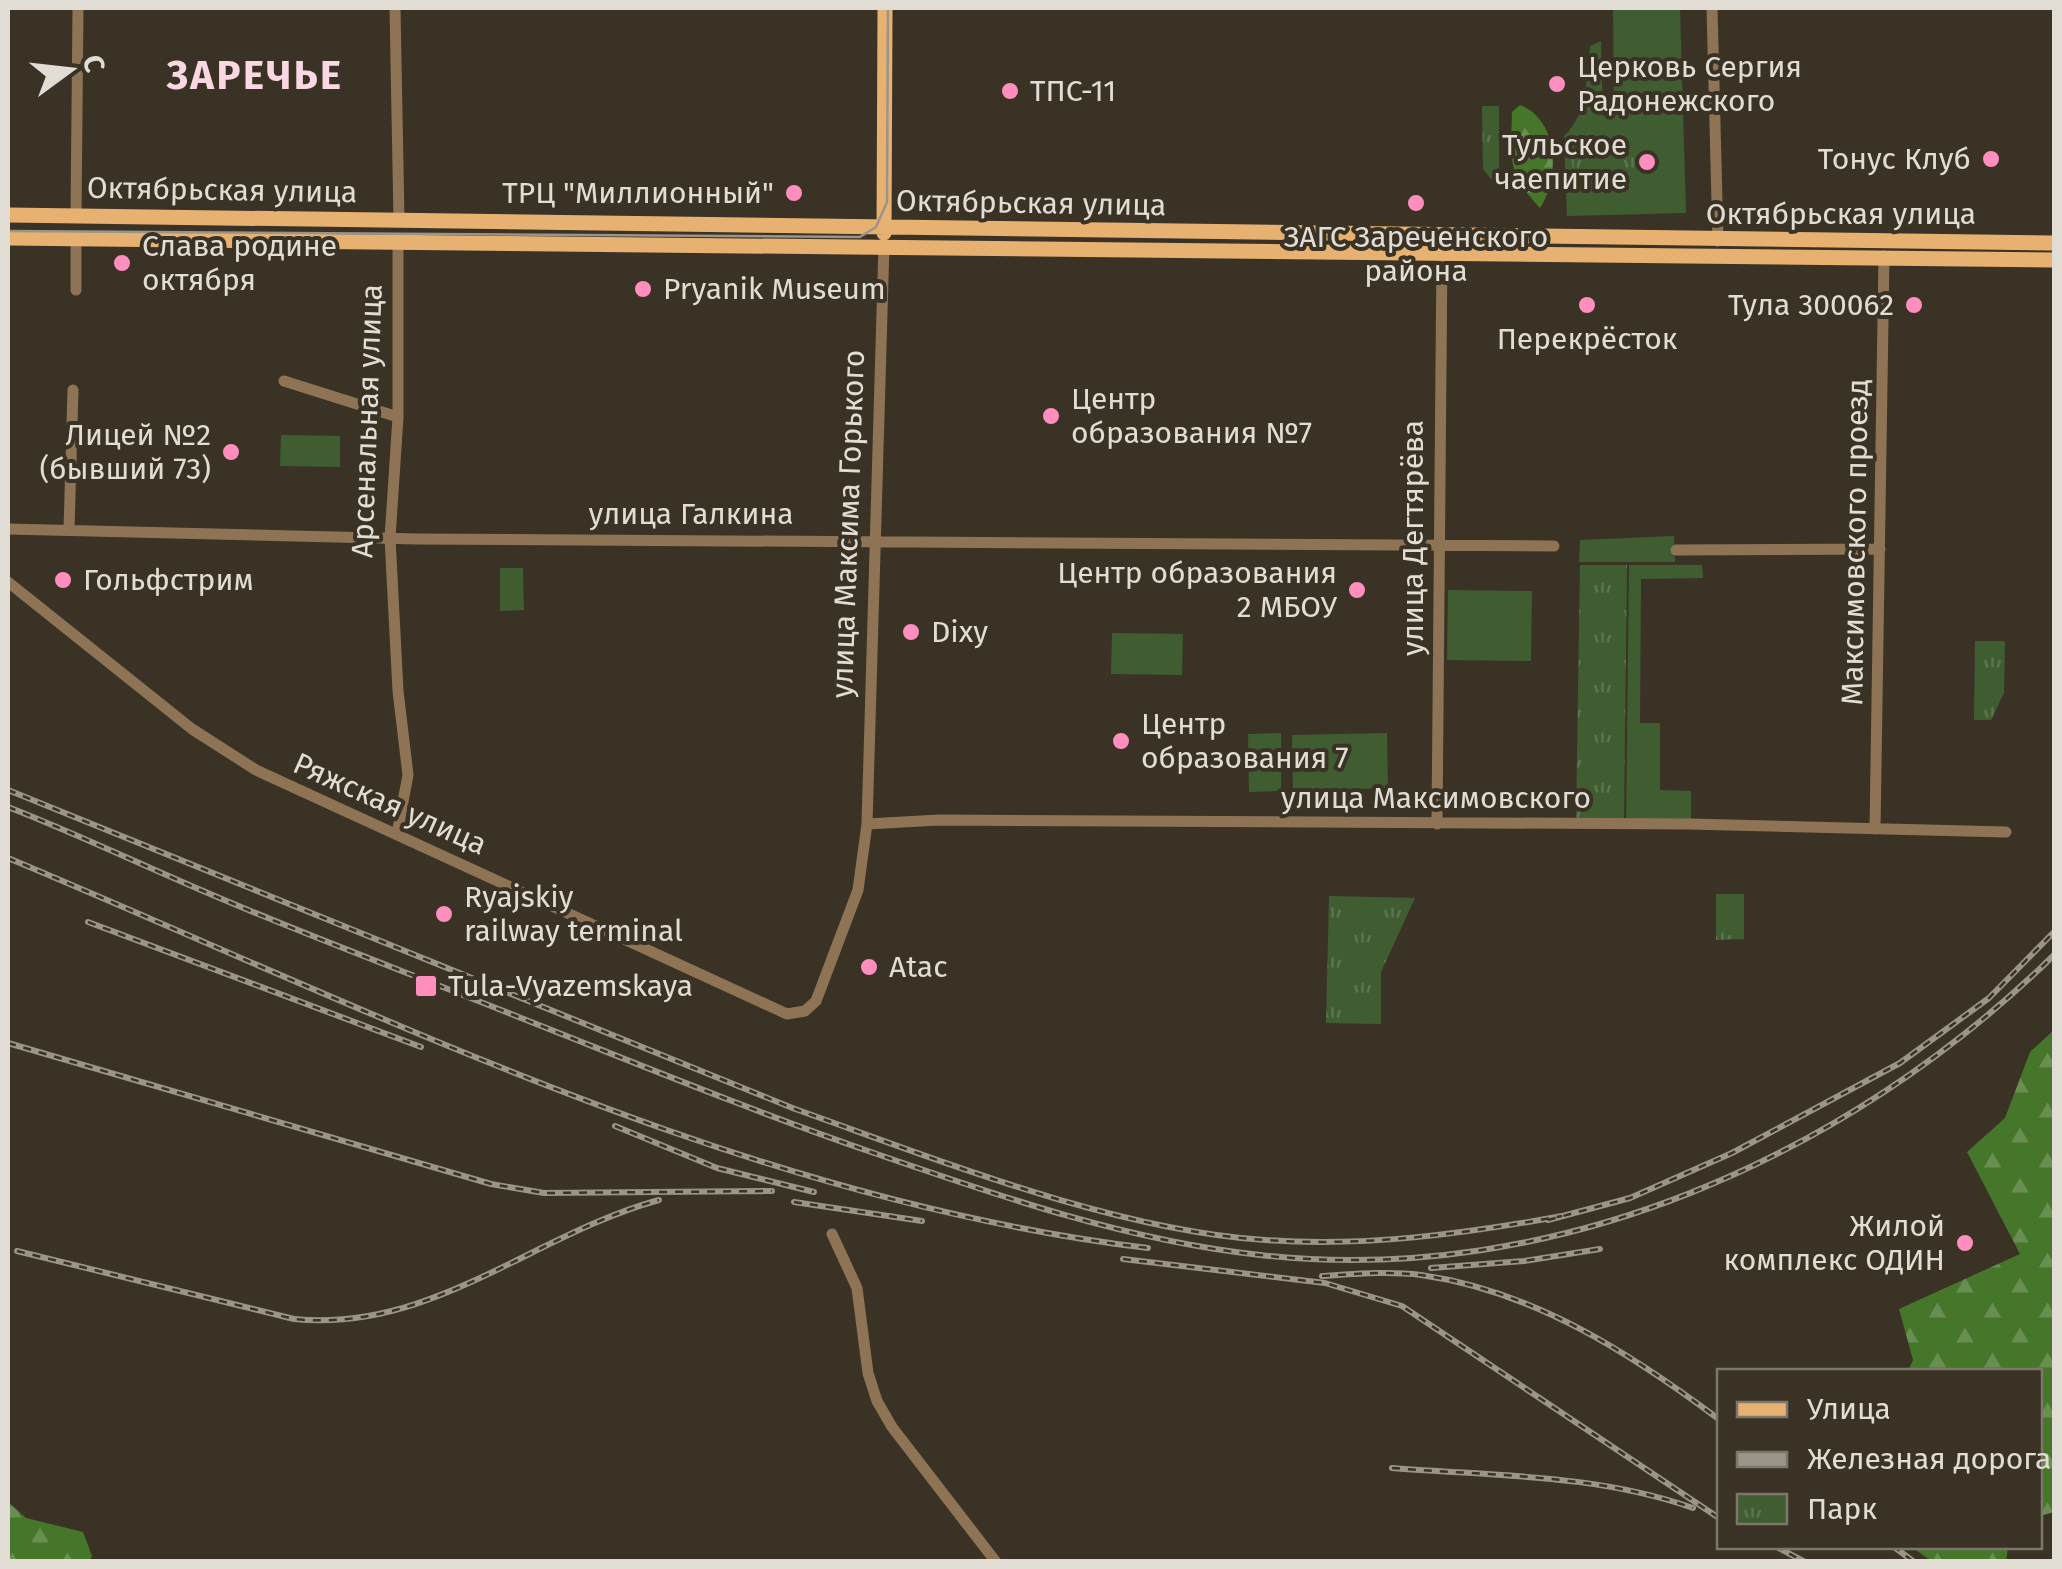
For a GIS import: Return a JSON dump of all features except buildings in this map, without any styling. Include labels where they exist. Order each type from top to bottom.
[{"type":"main road","name":"улица Максима Горького","points":[[884,236],[886,8]]},
{"type":"main road","name":"Октябрьская улица","points":[[8,214],[808,222],[884,236],[1442,252],[1691,247]]},
{"type":"main road","points":[[76,216],[76,238]]},
{"type":"main road","name":"Арсенальная улица","points":[[398,220],[398,241]]},
{"type":"main road","name":"Октябрьская улица","points":[[8,238],[398,241],[884,236],[1691,247],[2054,260]]},
{"type":"main road","name":"Октябрьская улица","points":[[1718,248],[2054,243]]},
{"type":"street","points":[[76,216],[78,8]]},
{"type":"street","name":"Арсенальная улица","points":[[395,8],[398,220]]},
{"type":"street","points":[[1712,8],[1718,248]]},
{"type":"street","name":"улица Максима Горького","points":[[787,1014],[805,1011],[816,1000],[858,890],[866,824],[884,236]]},
{"type":"street","points":[[76,238],[76,290]]},
{"type":"street","name":"Арсенальная улица","points":[[397,834],[408,775],[394,643],[390,538],[398,417],[398,241]]},
{"type":"street","name":"улица Дегтярёва","points":[[1437,824],[1442,252]]},
{"type":"street","name":"Максимовского проезд","points":[[1875,829],[1884,256]]},
{"type":"street","points":[[284,380],[398,417]]},
{"type":"street","points":[[68,530],[72,390]]},
{"type":"street","name":"улица Галкина","points":[[8,529],[390,538],[1438,549],[1554,546]]},
{"type":"street","points":[[1676,550],[1880,549]]},
{"type":"street","name":"Ряжская улица","points":[[8,582],[38,610],[232,757],[306,796],[787,1014]]},
{"type":"street","name":"улица Максимовского","points":[[866,824],[938,820],[2006,832]]},
{"type":"street","points":[[832,1234],[860,1299],[868,1373],[877,1401],[892,1427],[996,1562]]},
{"type":"green space","points":[[1613,8],[1680,8],[1686,213],[1567,216],[1564,136],[1582,106],[1590,46],[1601,41],[1603,116],[1614,116]]},
{"type":"green space","points":[[1520,105],[1542,123],[1552,151],[1551,181],[1540,208],[1521,184],[1513,164],[1512,112]]},
{"type":"green space","points":[[1482,106],[1499,106],[1499,167],[1492,180],[1483,169]]},
{"type":"green space","points":[[1635,156],[1638,203],[1574,206],[1572,157]]},
{"type":"green space","points":[[281,435],[340,436],[340,467],[280,466]]},
{"type":"green space","points":[[1674,536],[1675,562],[1579,562],[1580,540]]},
{"type":"green space","points":[[1580,565],[1627,565],[1624,823],[1576,822]]},
{"type":"green space","points":[[1629,565],[1702,565],[1703,578],[1641,579],[1640,723],[1660,723],[1660,790],[1691,791],[1691,823],[1626,823]]},
{"type":"green space","points":[[500,568],[523,568],[524,610],[500,611]]},
{"type":"green space","points":[[1448,590],[1532,591],[1531,661],[1447,660]]},
{"type":"green space","points":[[1112,633],[1183,634],[1182,675],[1111,674]]},
{"type":"green space","points":[[1975,641],[2005,641],[2004,693],[1991,720],[1974,720]]},
{"type":"green space","points":[[1281,733],[1281,791],[1249,792],[1248,734]]},
{"type":"green space","points":[[1387,733],[1388,788],[1293,791],[1292,735]]},
{"type":"green space","points":[[1716,894],[1744,894],[1744,939],[1716,940]]},
{"type":"green space","points":[[1329,896],[1415,898],[1381,972],[1381,1024],[1326,1023]]},
{"type":"green space","points":[[2054,1030],[2054,1512],[2042,1515],[2042,1369],[1909,1369],[1913,1360],[1899,1309],[2020,1254],[1967,1152],[2005,1118],[2030,1052]]},
{"type":"green space","points":[[8,1502],[26,1518],[83,1532],[92,1556],[90,1561],[8,1561]]},
{"type":"green space","points":[[1915,1549],[2008,1549],[2006,1562],[1931,1561]]},
{"type":"tram line","points":[[8,231],[860,237],[876,227],[887,202],[888,8]]},
{"type":"railway","points":[[8,790],[795,1109],[1087,1208],[1207,1234],[1302,1242],[1414,1237],[1562,1216]]},
{"type":"railway","points":[[8,807],[297,930],[829,1137],[1064,1215],[1162,1239],[1260,1255],[1370,1260],[1479,1250],[1586,1228],[1690,1193],[1790,1147],[1884,1092],[1973,1027],[2054,955]]},
{"type":"railway","points":[[8,858],[425,1036],[708,1144],[852,1188],[999,1224],[1148,1248]]},
{"type":"railway","points":[[88,922],[421,1047]]},
{"type":"railway","points":[[1548,1220],[1630,1198],[1732,1153],[1900,1063],[1989,998],[2054,932]]},
{"type":"railway","points":[[8,1043],[491,1184],[544,1193],[772,1191]]},
{"type":"railway","points":[[615,1126],[717,1168],[814,1192]]},
{"type":"railway","points":[[17,1251],[294,1319],[344,1319],[391,1311],[437,1296],[613,1215],[659,1200]]},
{"type":"railway","points":[[794,1202],[922,1221]]},
{"type":"railway","points":[[1431,1268],[1524,1261],[1600,1249]]},
{"type":"railway","points":[[1123,1259],[1325,1283],[1402,1306],[1717,1517]]},
{"type":"railway","points":[[1322,1276],[1421,1275],[1503,1295],[1542,1310],[1616,1349],[1717,1418]]},
{"type":"railway","points":[[1392,1468],[1582,1483],[1693,1508]]},
{"type":"railway","points":[[1781,1549],[1805,1562]]},
{"type":"railway","points":[[1897,1549],[1914,1562]]},
{"type":"place","name":"Церковь Сергия Радонежского","points":[[1557,84]]},
{"type":"place","name":"ТПС-11","points":[[1010,91]]},
{"type":"place","name":"Тонус Клуб","points":[[1991,159]]},
{"type":"place","name":"Тульское чаепитие","points":[[1647,162]]},
{"type":"place","name":"ТРЦ \"Миллионный\"","points":[[794,193]]},
{"type":"place","name":"ЗАГС Зареченского района","points":[[1416,203]]},
{"type":"place","name":"Слава родине октября","points":[[122,263]]},
{"type":"place","name":"Pryanik Museum","points":[[643,289]]},
{"type":"place","name":"Перекрёсток","points":[[1587,305]]},
{"type":"place","name":"Тула 300062","points":[[1914,305]]},
{"type":"place","name":"Центр образования №7","points":[[1051,416]]},
{"type":"place","name":"Лицей №2 (бывший 73)","points":[[231,452]]},
{"type":"place","name":"Гольфстрим","points":[[63,580]]},
{"type":"place","name":"Центр образования 2 МБОУ","points":[[1357,590]]},
{"type":"place","name":"Dixy","points":[[911,632]]},
{"type":"place","name":"Центр образования 7","points":[[1121,741]]},
{"type":"place","name":"Ryajskiy railway terminal","points":[[444,914]]},
{"type":"place","name":"Atac","points":[[869,967]]},
{"type":"place","name":"Tula-Vyazemskaya","points":[[426,986]]},
{"type":"place","name":"Жилой комплекс ОДИН","points":[[1965,1243]]},
{"type":"district","name":"ЗАРЕЧЬЕ","points":[[255,76]]}]
